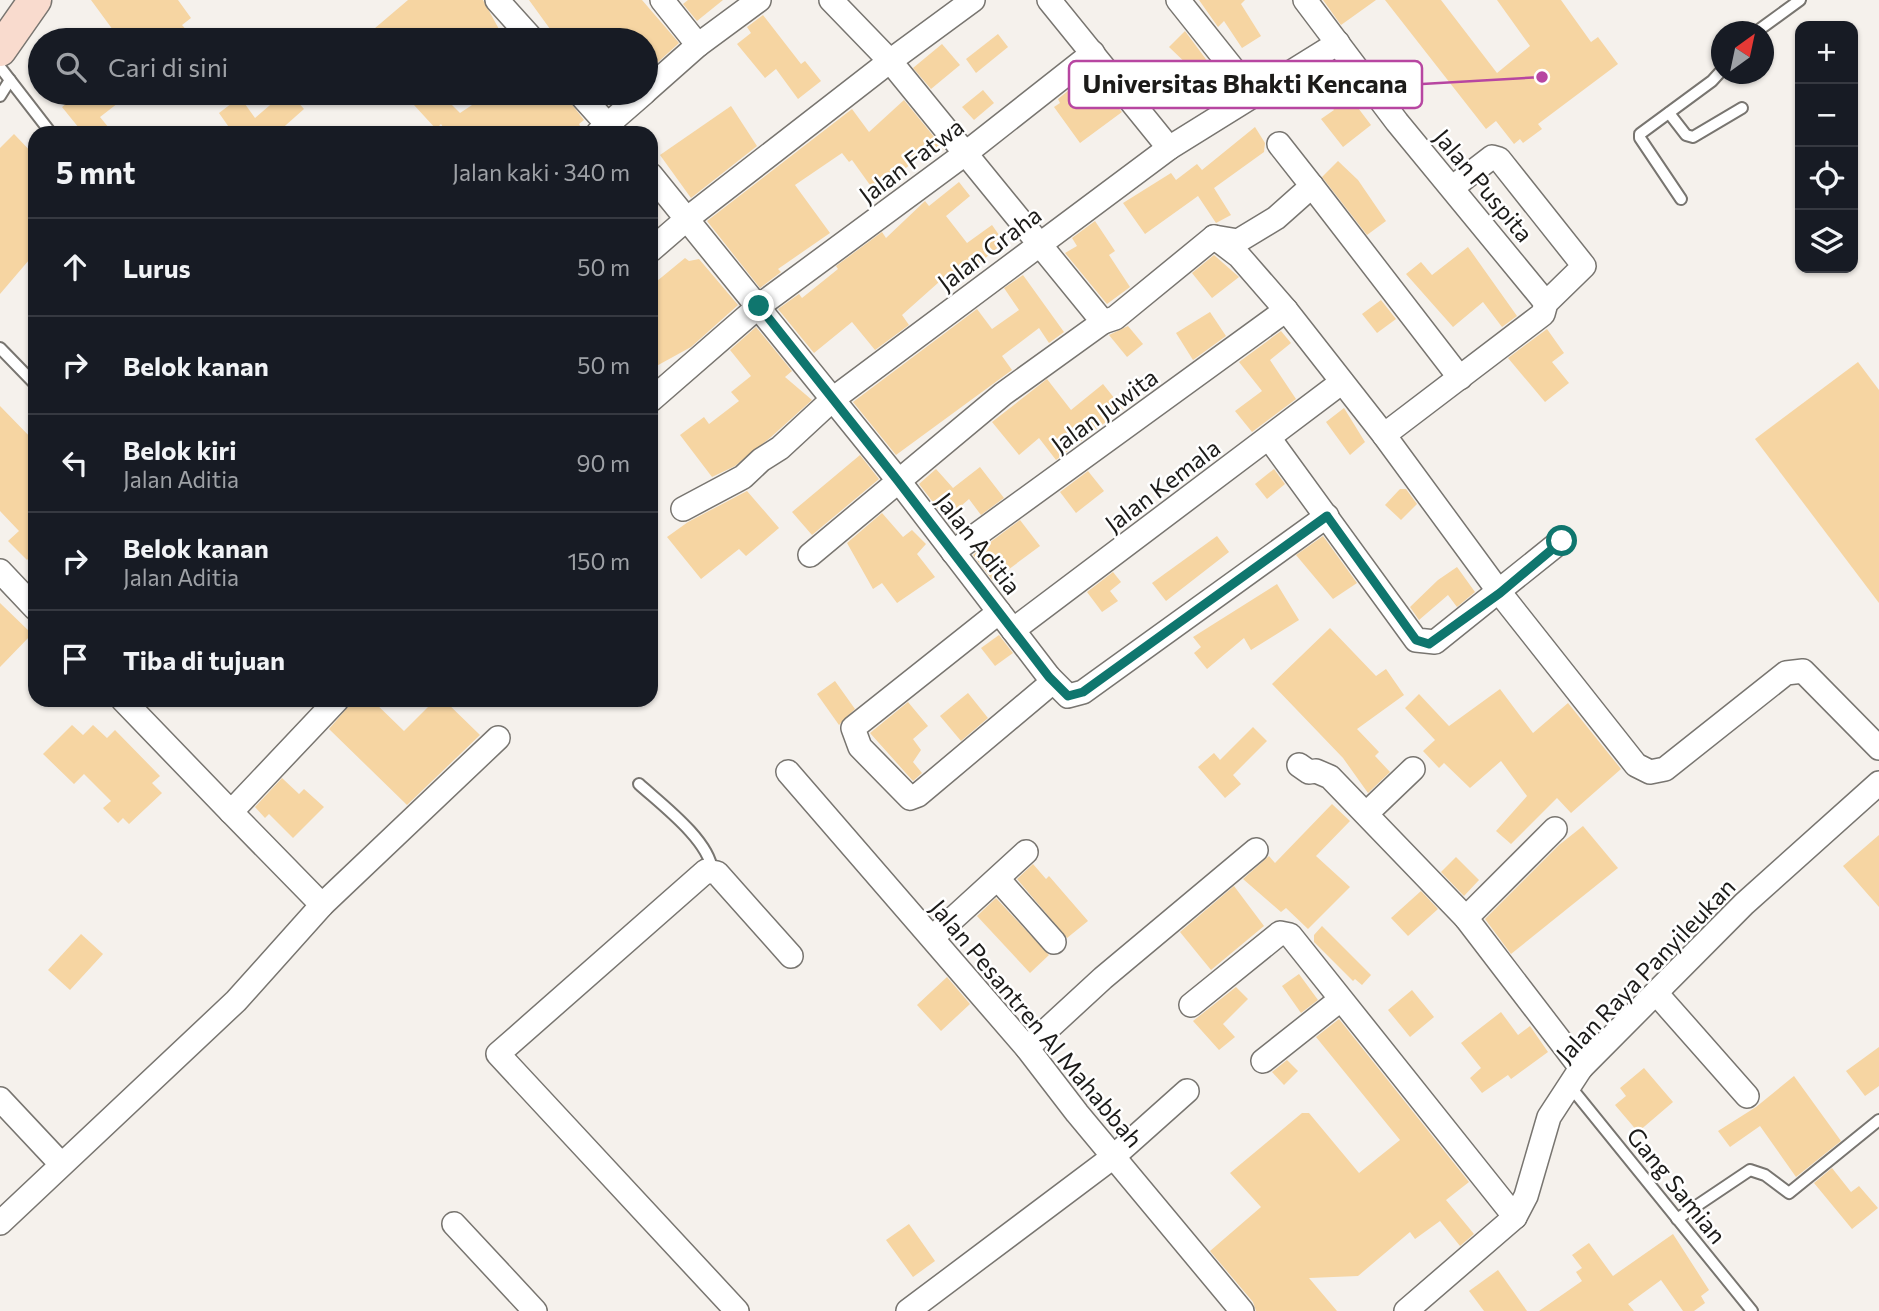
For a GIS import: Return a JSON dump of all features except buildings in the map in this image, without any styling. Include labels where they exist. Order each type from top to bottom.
[{"type":"main road","points":[[0,50],[35,0]]},
{"type":"street","points":[[497,0],[522,28]]},
{"type":"street","points":[[662,0],[698,45]]},
{"type":"street","points":[[658,80],[698,45],[759,0]]},
{"type":"street","points":[[831,0],[891,61],[1103,322]]},
{"type":"street","points":[[658,244],[688,218],[973,0]]},
{"type":"street","points":[[1049,0],[1169,148]]},
{"type":"street","points":[[1178,0],[1253,94]]},
{"type":"street","name":"Jalan Puspita","points":[[1305,0],[1397,122],[1546,303]]},
{"type":"street","name":"Jalan Graha","points":[[684,509],[743,477],[761,460],[780,448],[833,399],[1169,148],[1338,43]]},
{"type":"street","name":"Jalan Fatwa","points":[[658,394],[759,306],[966,153],[1093,53]]},
{"type":"street","points":[[588,105],[604,126]]},
{"type":"street","points":[[611,126],[632,105]]},
{"type":"street","points":[[1279,144],[1460,378]]},
{"type":"street","points":[[1384,435],[1543,314],[1546,303],[1581,270],[1583,261],[1496,157],[1453,187]]},
{"type":"street","name":"Jalan Aditia","points":[[658,183],[898,481],[1049,677],[1068,696],[1083,692],[1327,516]]},
{"type":"street","points":[[810,555],[1003,394],[1103,322],[1115,318],[1214,237],[1238,241],[1276,218],[1312,186]]},
{"type":"street","points":[[1214,237],[1239,256],[1286,310],[1384,435],[1500,593],[1636,765],[1650,772],[1665,769],[1786,673],[1794,671],[1803,671],[1879,748]]},
{"type":"street","name":"Jalan Juwita","points":[[953,552],[1286,310]]},
{"type":"street","name":"Jalan Kemala","points":[[1013,630],[1342,382]]},
{"type":"street","points":[[1269,439],[1416,640],[1424,643],[1435,642],[1500,593],[1562,541]]},
{"type":"street","points":[[0,571],[28,601]]},
{"type":"street","points":[[999,611],[853,728],[860,747],[910,798],[918,795],[1049,685],[1049,677]]},
{"type":"street","points":[[131,707],[322,905]]},
{"type":"street","points":[[231,812],[330,707]]},
{"type":"street","points":[[0,1223],[236,1000],[322,905],[498,738]]},
{"type":"street","points":[[1299,765],[1309,772],[1316,771],[1330,777],[1466,918],[1575,1077]]},
{"type":"street","points":[[1367,813],[1412,769]]},
{"type":"street","name":"Jalan Pesantren Al Mahabbah","points":[[788,772],[1027,1048],[1113,1157],[1242,1311]]},
{"type":"street","name":"Jalan Raya Panyileukan","points":[[1406,1311],[1515,1217],[1526,1196],[1549,1117],[1575,1077],[1744,904],[1879,783]]},
{"type":"street","points":[[1466,918],[1555,829]]},
{"type":"street","points":[[1027,1048],[1103,978],[1256,850]]},
{"type":"street","points":[[933,937],[1026,852]]},
{"type":"street","points":[[737,1311],[498,1054],[706,871],[712,870],[791,956]]},
{"type":"street","points":[[998,878],[1054,942]]},
{"type":"street","points":[[1191,1005],[1280,933],[1290,935],[1515,1217]]},
{"type":"street","points":[[1656,993],[1747,1096]]},
{"type":"street","points":[[1263,1061],[1340,1000]]},
{"type":"street","points":[[908,1311],[1113,1157],[1187,1091]]},
{"type":"street","points":[[0,1099],[61,1164]]},
{"type":"street","points":[[454,1224],[536,1311]]},
{"type":"lane","points":[[1771,21],[1800,0]]},
{"type":"lane","points":[[0,67],[28,103]]},
{"type":"lane","points":[[0,96],[10,80]]},
{"type":"lane","points":[[1682,199],[1640,138],[1643,129],[1711,82]]},
{"type":"lane","points":[[29,105],[46,126]]},
{"type":"lane","points":[[1669,113],[1683,132],[1693,137],[1742,108]]},
{"type":"lane","points":[[0,348],[28,377]]},
{"type":"lane","points":[[639,784],[686,828],[708,853],[712,870]]},
{"type":"lane","name":"Gang Samian","points":[[1575,1077],[1677,1219],[1752,1311]]},
{"type":"lane","points":[[1677,1219],[1750,1170],[1765,1175],[1789,1193],[1879,1120]]},
{"type":"place","name":"Universitas Bhakti Kencana","points":[[1542,77]]},
{"type":"route","points":[[759,306],[1049,677],[1068,696],[1083,692],[1327,516],[1416,640],[1429,644],[1500,593],[1562,541]]}]
